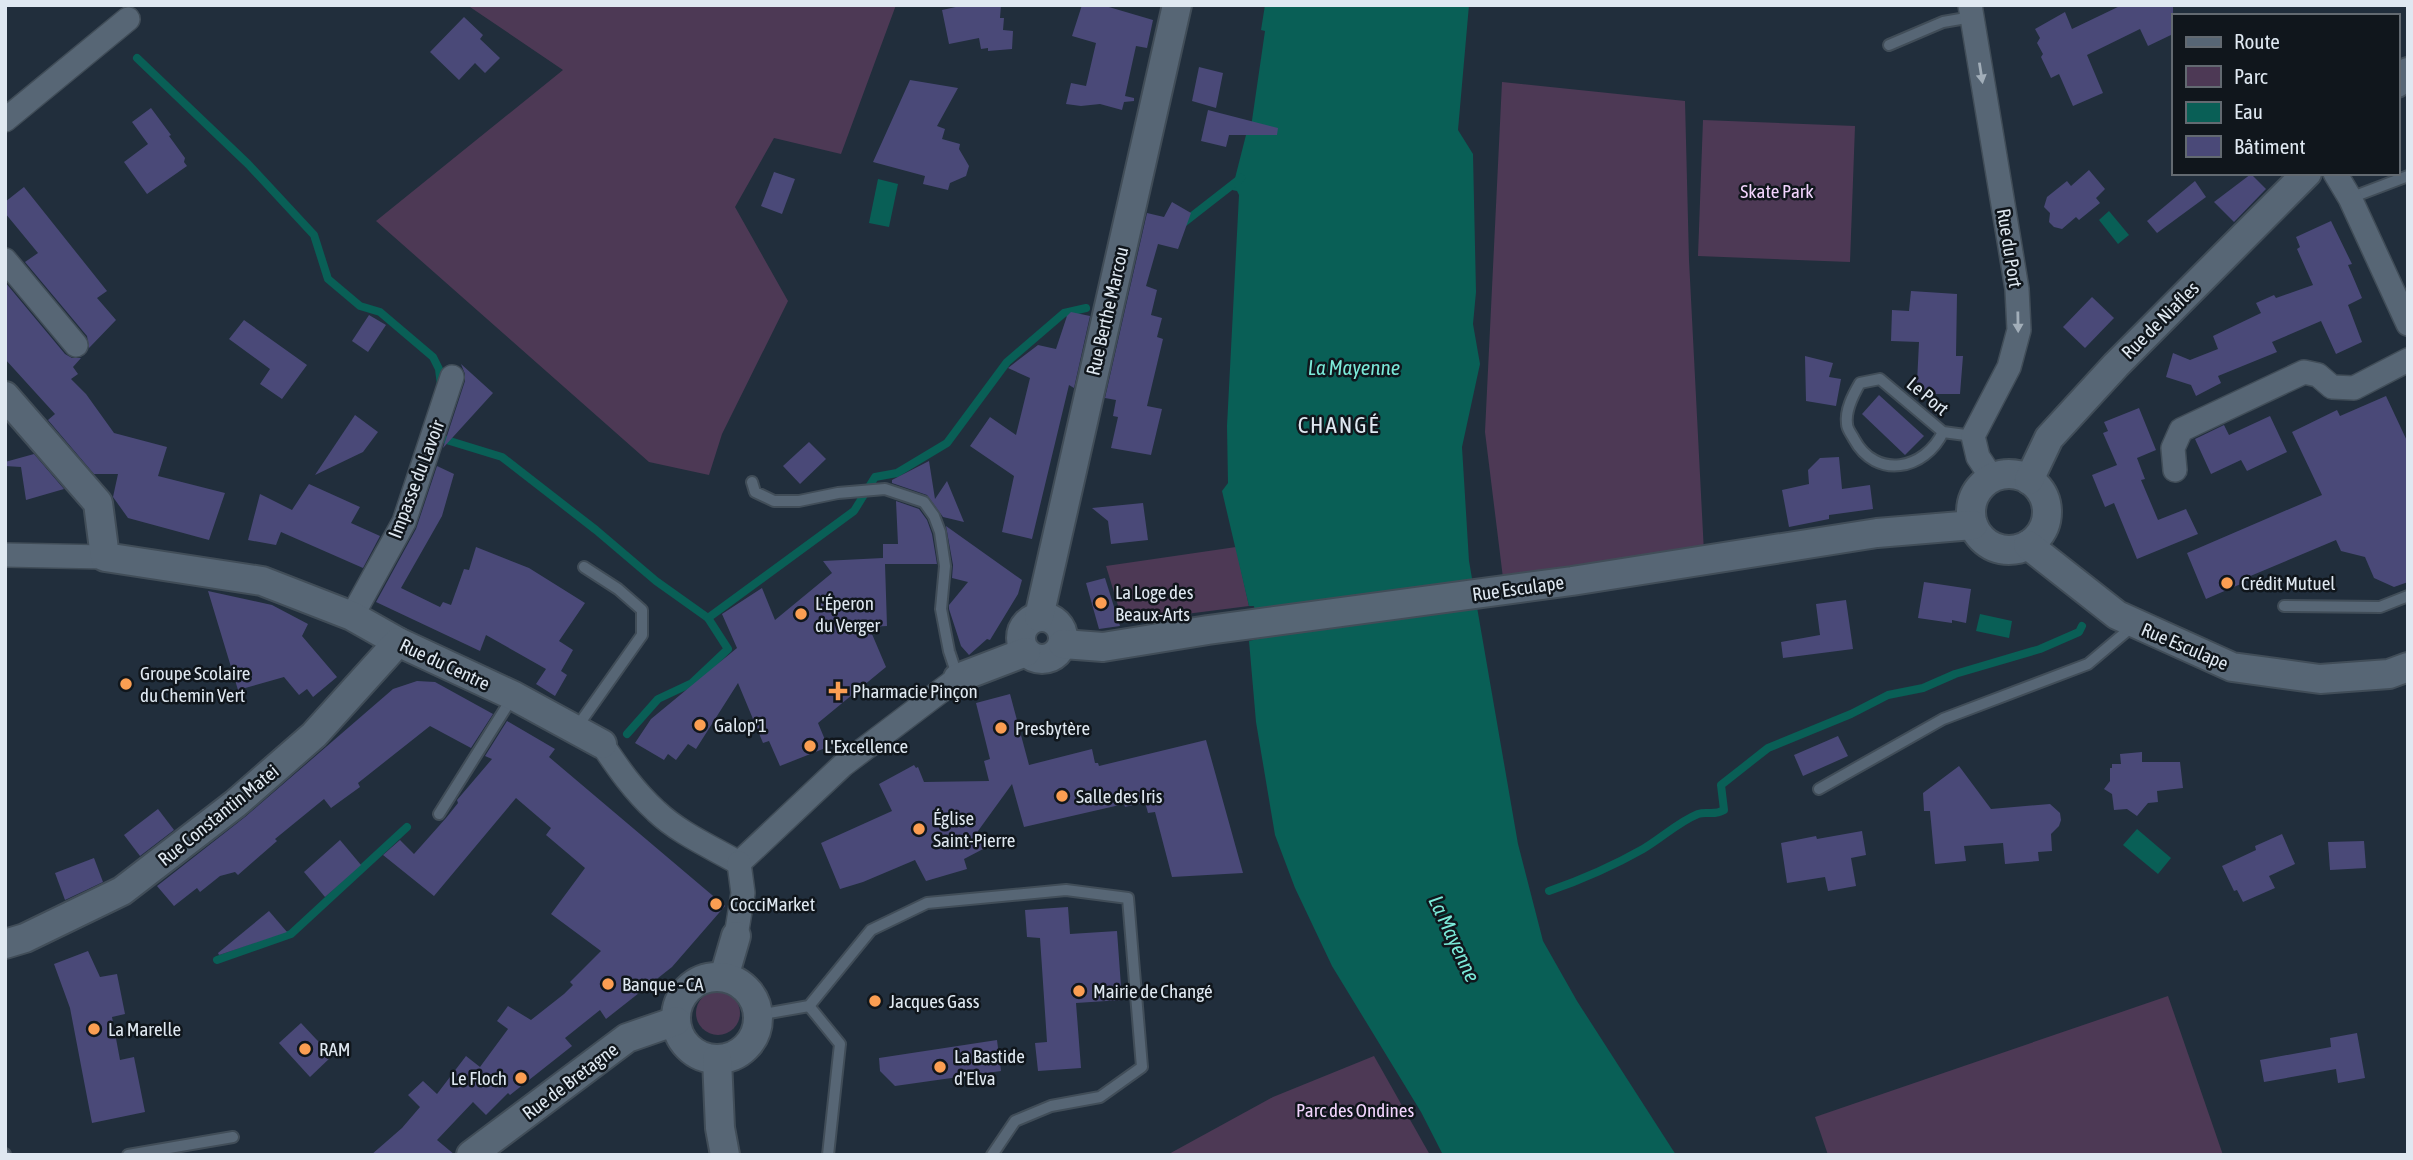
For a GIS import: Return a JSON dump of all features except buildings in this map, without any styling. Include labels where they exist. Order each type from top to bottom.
[{"type":"street","name":"Rue Berthe Marcou","points":[[1039,617],[1177,5]]},
{"type":"street","name":"Rue du Port","points":[[1971,11],[2017,289],[2020,330],[2009,367],[1973,436]]},
{"type":"street","points":[[5,120],[128,19]]},
{"type":"street","name":"Rue de Niafles","points":[[2029,480],[2049,438],[2116,365],[2305,175]]},
{"type":"street","points":[[2336,175],[2350,198],[2408,324]]},
{"type":"street","points":[[5,260],[76,345]]},
{"type":"street","points":[[2175,470],[2173,449],[2181,430],[2213,414],[2304,372],[2318,375],[2332,387],[2354,388],[2408,360]]},
{"type":"street","name":"Impasse du Lavoir","points":[[352,616],[404,522],[452,377]]},
{"type":"street","points":[[5,396],[98,503],[105,557],[5,555]]},
{"type":"street","points":[[1973,436],[1978,457],[1992,478]]},
{"type":"street","points":[[2004,474],[2029,480],[2039,489],[2045,500],[2045,525],[2038,537],[2018,550],[1996,548],[1986,543],[1973,525],[1972,503],[1983,484],[2004,474]]},
{"type":"street","name":"Rue Esculape","points":[[1063,644],[1102,647],[1208,630],[1573,581],[1877,533],[1973,525]]},
{"type":"street","name":"Rue Esculape","points":[[2028,545],[2116,615],[2232,667],[2319,679],[2389,674],[2408,667]]},
{"type":"street","name":"Rue du Centre","points":[[105,557],[262,581],[352,616],[398,642],[513,696],[602,744],[629,782],[657,813],[738,863]]},
{"type":"street","points":[[1046,617],[1058,624],[1063,644],[1055,654],[1043,659],[1031,656],[1026,652],[1021,640],[1023,628],[1027,622],[1046,617]]},
{"type":"street","name":"Rue Constantin Matei","points":[[5,944],[25,938],[122,891],[235,804],[314,735],[398,642]]},
{"type":"street","points":[[724,977],[736,936],[743,893],[738,863],[843,765],[958,678],[1026,652]]},
{"type":"street","points":[[712,976],[737,982],[748,990],[758,1015],[757,1028],[742,1050],[730,1057],[717,1059],[694,1052],[678,1033],[676,1009],[689,987],[712,976]]},
{"type":"street","name":"Rue de Bretagne","points":[[471,1155],[628,1038],[676,1021]]},
{"type":"street","points":[[717,1059],[724,1155]]},
{"type":"lane","points":[[1889,45],[1971,11]]},
{"type":"lane","points":[[2350,198],[2408,176]]},
{"type":"lane","name":"Le Port","points":[[1943,432],[1937,446],[1910,464],[1888,467],[1860,450],[1847,425],[1850,400],[1860,383],[1880,379],[1943,432],[1973,436]]},
{"type":"lane","points":[[752,482],[755,492],[774,501],[799,501],[859,490],[885,489],[924,502],[934,516],[940,532],[946,566],[942,609],[949,651],[958,678]]},
{"type":"lane","points":[[575,730],[642,635],[642,610],[618,589],[584,567]]},
{"type":"lane","points":[[2284,606],[2380,607],[2408,596]]},
{"type":"lane","points":[[1819,789],[1943,719],[2088,664],[2135,625]]},
{"type":"lane","points":[[439,814],[513,696]]},
{"type":"lane","points":[[758,1015],[810,1006],[871,930],[927,903],[1066,890],[1128,898],[1142,1067],[1100,1097],[1051,1106],[1016,1122],[992,1155]]},
{"type":"lane","points":[[810,1006],[840,1044],[828,1155]]},
{"type":"lane","points":[[128,1155],[233,1138]]},
{"type":"green space","points":[[467,5],[896,5],[841,154],[774,138],[735,207],[788,301],[722,434],[709,475],[649,462],[376,221],[563,70]]},
{"type":"green space","points":[[1502,82],[1685,101],[1689,260],[1704,553],[1503,578],[1485,432]]},
{"type":"green space","name":"Skate Park","points":[[1703,120],[1855,126],[1850,262],[1698,256]]},
{"type":"green space","points":[[1236,547],[1249,606],[1123,622],[1106,566]]},
{"type":"green space","points":[[718,991],[734,997],[740,1013],[734,1029],[718,1035],[702,1029],[696,1013],[702,997]]},
{"type":"green space","points":[[2168,996],[2223,1155],[1828,1155],[1815,1117]]},
{"type":"green space","name":"Parc des Ondines","points":[[1374,1056],[1430,1155],[1167,1155],[1273,1097]]},
{"type":"water","name":"La Mayenne","points":[[1265,5],[1469,5],[1458,130],[1473,154],[1476,292],[1473,324],[1480,364],[1462,447],[1469,561],[1518,844],[1543,941],[1577,1001],[1676,1155],[1443,1155],[1421,1112],[1332,966],[1295,888],[1275,835],[1256,722],[1249,641],[1257,639],[1254,606],[1249,606],[1222,491],[1228,483],[1227,426],[1239,195],[1232,190],[1246,135],[1250,134],[1265,31],[1261,30]]},
{"type":"water","points":[[878,179],[898,184],[889,227],[869,223]]},
{"type":"water","points":[[2109,211],[2129,235],[2118,244],[2099,220]]},
{"type":"water","points":[[1980,614],[2012,621],[2009,638],[1976,631]]},
{"type":"water","points":[[2137,829],[2171,858],[2158,874],[2123,845]]},
{"type":"waterway","points":[[137,58],[248,164],[314,235],[328,279],[360,306],[380,312],[433,357],[439,369],[441,385]]},
{"type":"waterway","points":[[1182,224],[1241,178]]},
{"type":"waterway","points":[[627,734],[658,699],[692,683],[728,649],[708,618],[854,511],[875,477],[897,473],[947,443],[1007,362],[1064,313],[1086,308]]},
{"type":"waterway","points":[[440,438],[502,457],[656,581],[708,618]]},
{"type":"waterway","points":[[1549,891],[1632,855],[1691,817],[1724,810],[1721,785],[1768,748],[1851,714],[1888,695],[1923,688],[1955,674],[2040,649],[2079,632],[2082,626]]},
{"type":"waterway","points":[[217,960],[291,934],[407,827]]},
{"type":"place","name":"Crédit Mutuel","points":[[2227,583]]},
{"type":"place","name":"La Loge des Beaux-Arts","points":[[1101,603]]},
{"type":"place","name":"L'Éperon du Verger","points":[[801,614]]},
{"type":"place","name":"Groupe Scolaire du Chemin Vert","points":[[126,684]]},
{"type":"place","name":"Pharmacie Pinçon","points":[[838,691]]},
{"type":"place","name":"Galop'1","points":[[700,725]]},
{"type":"place","name":"Presbytère","points":[[1001,728]]},
{"type":"place","name":"L'Excellence","points":[[810,746]]},
{"type":"place","name":"Salle des Iris","points":[[1062,796]]},
{"type":"place","name":"Église Saint-Pierre","points":[[919,829]]},
{"type":"place","name":"CocciMarket","points":[[716,904]]},
{"type":"place","name":"Banque - CA","points":[[608,984]]},
{"type":"place","name":"Mairie de Changé","points":[[1079,991]]},
{"type":"place","name":"Jacques Gass","points":[[875,1001]]},
{"type":"place","name":"La Marelle","points":[[94,1029]]},
{"type":"place","name":"RAM","points":[[305,1049]]},
{"type":"place","name":"La Bastide d'Elva","points":[[940,1067]]},
{"type":"place","name":"Le Floch","points":[[521,1078]]},
{"type":"district","name":"CHANGÉ","points":[[1339,425]]}]
